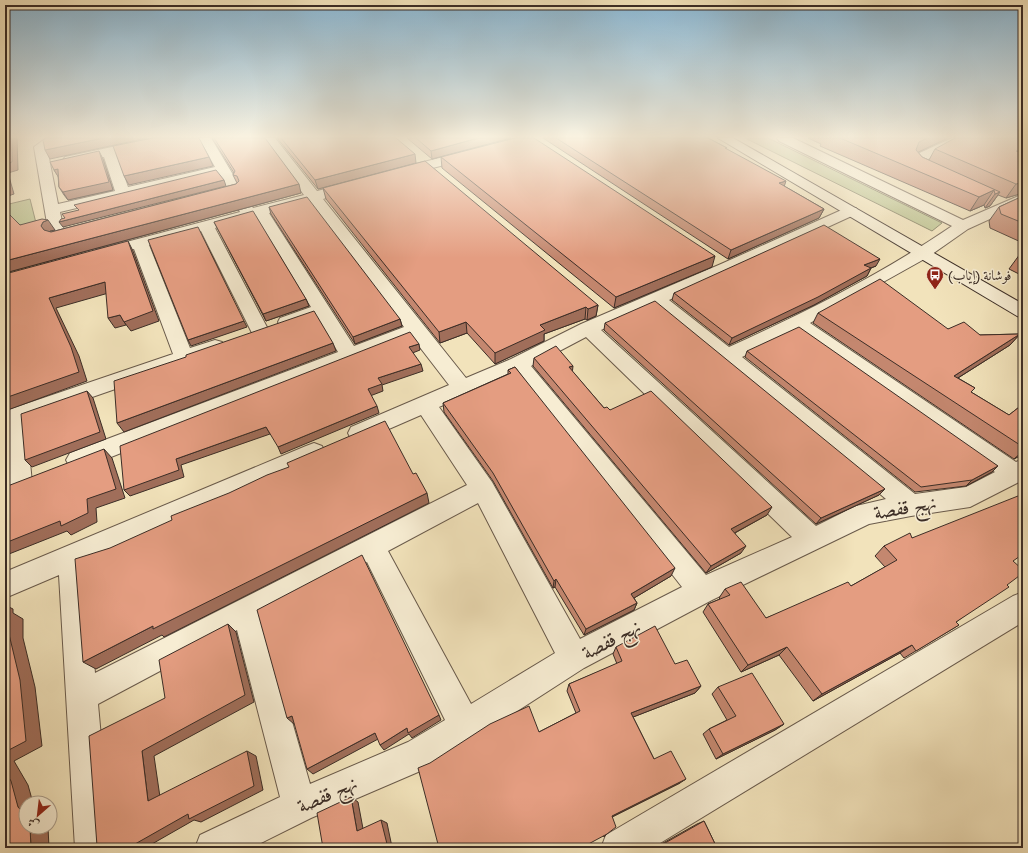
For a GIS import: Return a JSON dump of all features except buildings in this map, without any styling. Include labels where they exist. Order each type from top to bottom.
[{"type":"street","points":[[46,178],[57,235],[48,268],[70,262]]},
{"type":"street","points":[[118,178],[123,193]]},
{"type":"street","points":[[52,210],[186,178]]},
{"type":"street","points":[[228,178],[234,189],[254,212],[322,310],[350,354]]},
{"type":"street","points":[[300,178],[462,388]]},
{"type":"street","points":[[792,178],[1023,312]]},
{"type":"street","points":[[864,178],[963,226]]},
{"type":"street","points":[[944,178],[949,180]]},
{"type":"street","points":[[86,258],[367,182]]},
{"type":"street","points":[[219,193],[234,189]]},
{"type":"street","points":[[727,356],[797,323],[922,254],[1000,203],[1023,198]]},
{"type":"street","points":[[5,585],[518,364],[588,328],[605,312],[657,299],[721,264],[851,212]]},
{"type":"street","points":[[206,226],[260,331]]},
{"type":"street","points":[[57,235],[72,231]]},
{"type":"street","points":[[140,243],[184,357]]},
{"type":"street","points":[[657,299],[911,505]]},
{"type":"street","points":[[322,310],[10,417],[13,486],[416,329]]},
{"type":"street","points":[[797,323],[1019,471]]},
{"type":"street","points":[[588,328],[813,540]]},
{"type":"street","points":[[518,364],[702,591]]},
{"type":"street","points":[[426,404],[483,489],[574,658]]},
{"type":"street","name":"نهج قفصة","points":[[213,848],[299,806],[420,754],[574,658],[702,591],[813,540],[865,514],[911,505],[970,497],[1019,471]]},
{"type":"street","points":[[81,696],[483,489]]},
{"type":"street","points":[[372,546],[465,726]]},
{"type":"street","points":[[71,557],[93,848]]},
{"type":"street","points":[[619,848],[1023,606]]},
{"type":"street","points":[[246,611],[299,806]]},
{"type":"green space","points":[[825,178],[849,178],[942,223],[932,231]]},
{"type":"green space","points":[[30,199],[37,227],[5,235],[5,205]]},
{"type":"place","name":"فوشانة (إياب)","points":[[935,290]]}]
